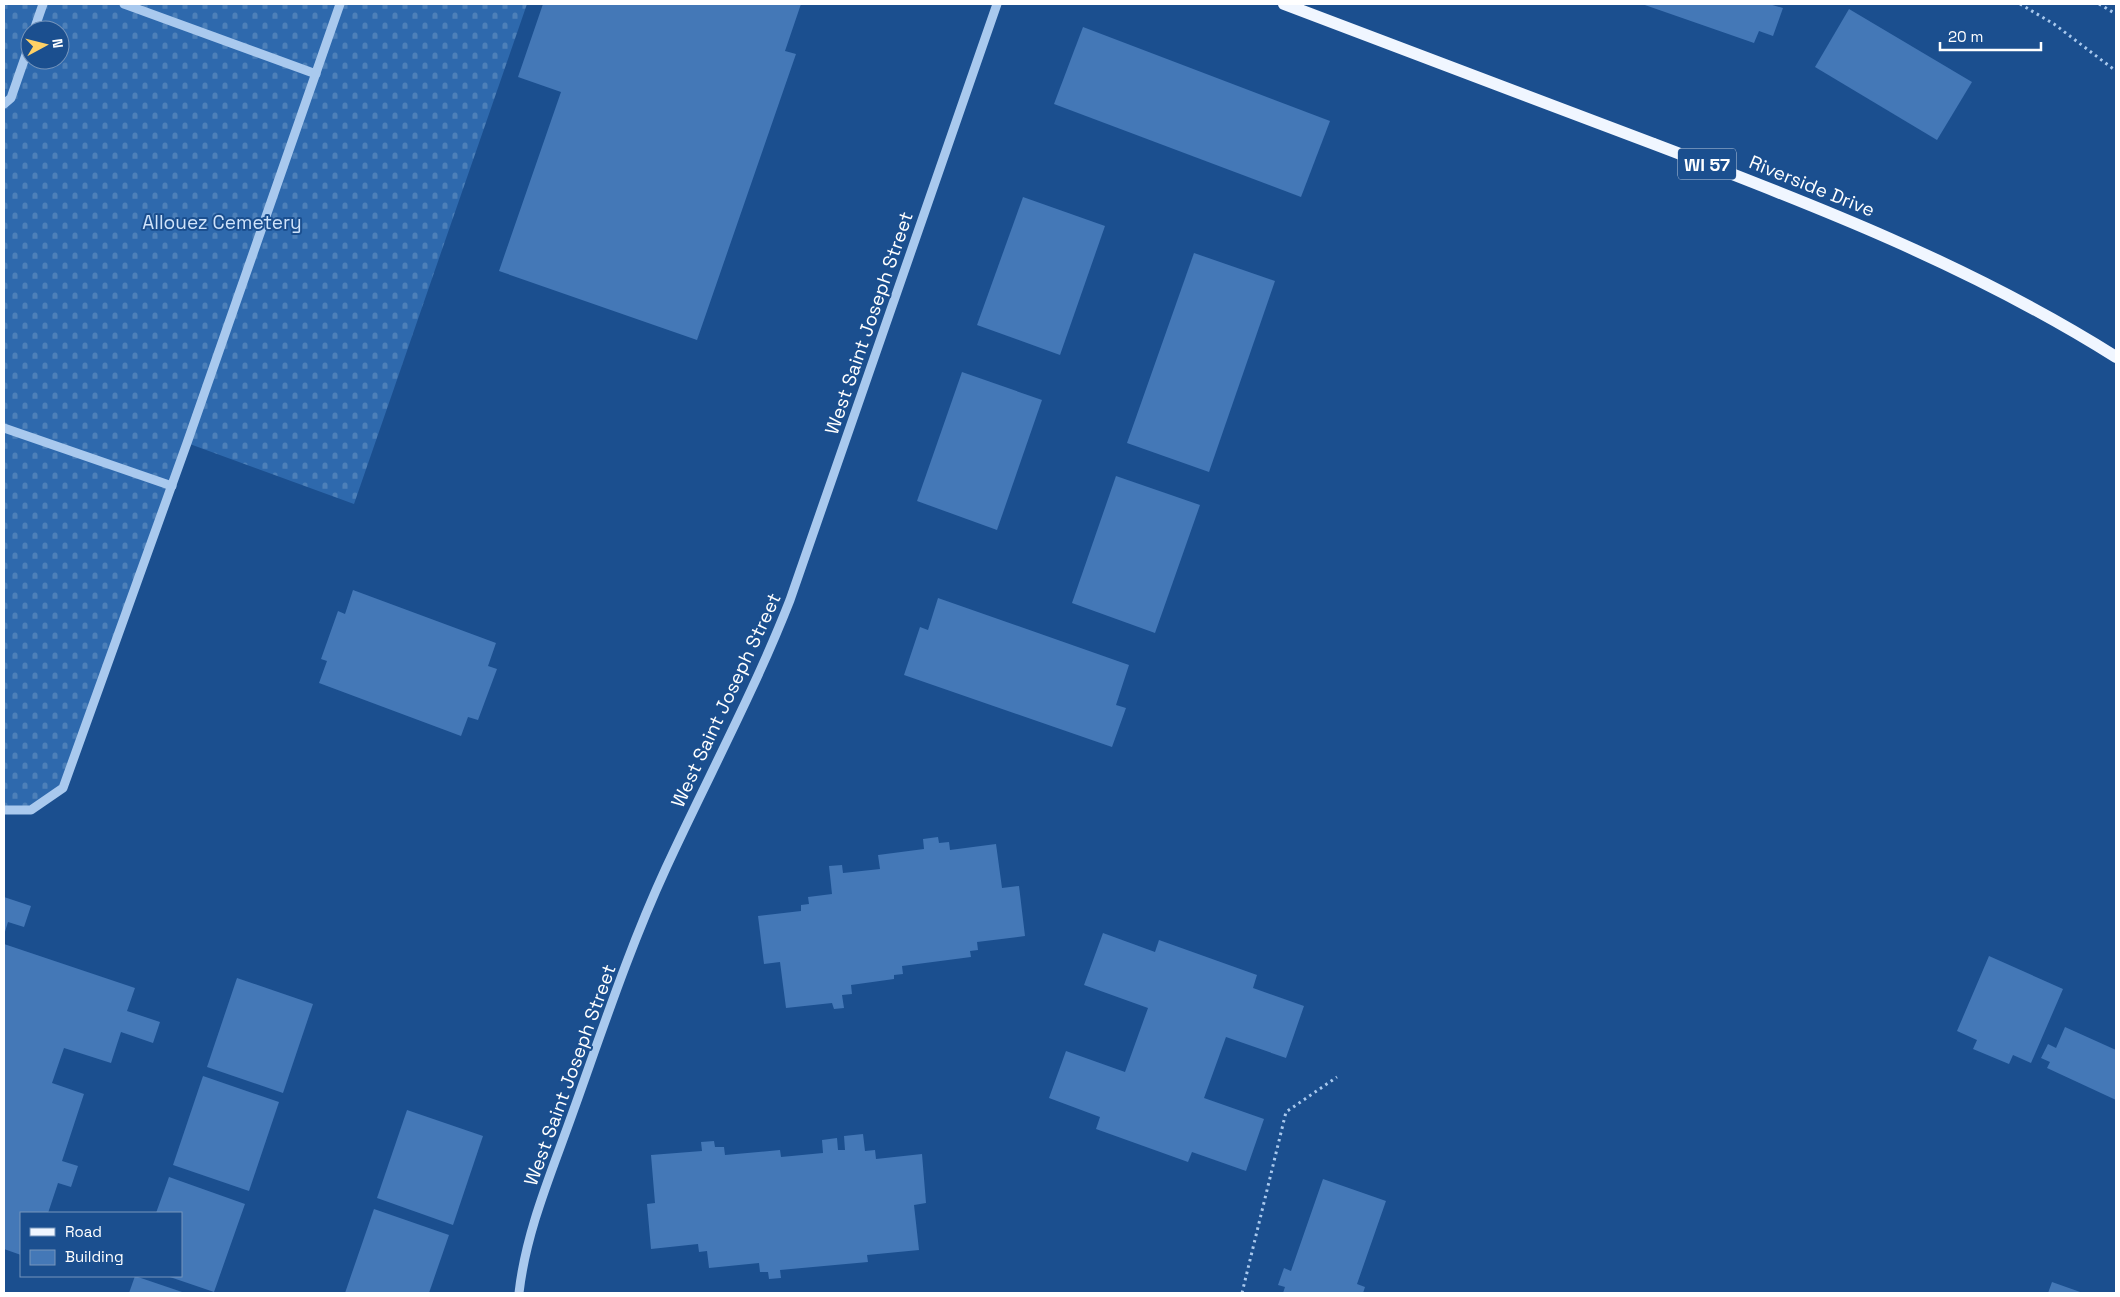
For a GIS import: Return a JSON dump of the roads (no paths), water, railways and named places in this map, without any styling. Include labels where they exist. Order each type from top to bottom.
[{"type":"main road","name":"Riverside Drive","points":[[1284,4],[1765,186],[1866,228],[2006,294],[2116,357]]},
{"type":"street","points":[[37,20],[43,4]]},
{"type":"street","points":[[124,4],[316,74]]},
{"type":"street","points":[[4,810],[31,810],[63,788],[172,486],[340,4]]},
{"type":"street","name":"West Saint Joseph Street","points":[[519,1293],[521,1272],[535,1222],[621,976],[665,869],[768,655],[790,600],[997,4]]},
{"type":"street","points":[[4,104],[11,98],[21,70]]},
{"type":"street","points":[[4,428],[172,486]]},
{"type":"park label","name":"Allouez Cemetery","points":[[222,222]]}]
